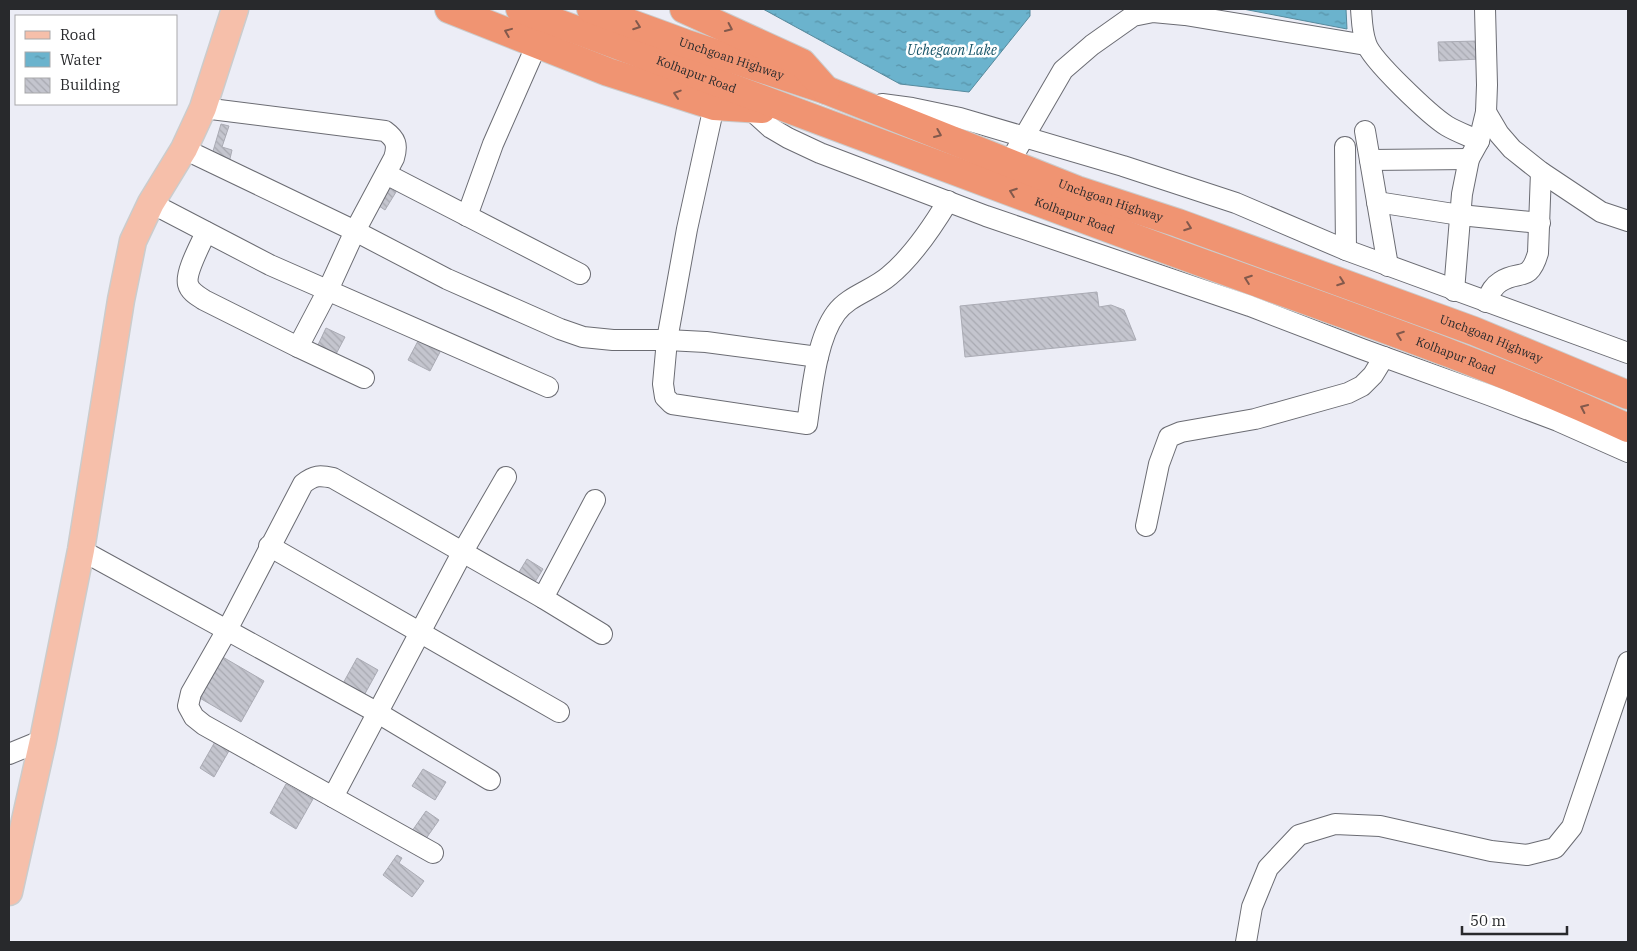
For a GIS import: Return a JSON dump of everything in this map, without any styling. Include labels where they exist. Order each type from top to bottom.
[{"type":"highway","points":[[448,9],[608,72],[714,106],[793,111]]},
{"type":"highway","name":"Kolhapur Road","points":[[520,9],[1424,343],[1559,396],[1628,428]]},
{"type":"highway","name":"Unchgoan Highway","points":[[591,9],[684,43],[826,90],[1077,190],[1178,223],[1474,331],[1628,395]]},
{"type":"highway","points":[[684,9],[802,63],[826,90]]},
{"type":"main road","points":[[9,892],[43,740],[81,550],[120,300],[133,241],[151,203],[184,149],[203,108],[235,9]]},
{"type":"street","points":[[1361,9],[1362,28],[1366,45],[1376,60],[1429,112],[1447,126],[1479,141]]},
{"type":"street","points":[[1454,291],[1460,215],[1469,159],[1479,141],[1486,112],[1485,9]]},
{"type":"street","points":[[1009,163],[1063,70],[1092,45],[1132,16],[1153,11],[1366,45]]},
{"type":"street","points":[[468,216],[493,144],[537,44]]},
{"type":"street","points":[[855,101],[912,108],[960,118],[1123,166],[1236,203],[1346,250],[1628,354]]},
{"type":"street","points":[[714,106],[687,228],[668,340],[663,384],[665,396],[672,404],[807,424],[818,357],[827,331],[836,313],[850,301],[890,276],[932,227],[948,202]]},
{"type":"street","points":[[203,108],[384,131],[394,138],[397,147],[386,174],[355,231],[328,290],[298,347]]},
{"type":"street","points":[[749,108],[771,128],[820,153],[948,202],[1250,306],[1558,421],[1628,452]]},
{"type":"street","points":[[1486,112],[1498,134],[1512,149],[1541,172],[1601,212],[1628,221]]},
{"type":"street","points":[[1365,130],[1388,266]]},
{"type":"street","points":[[1345,148],[1346,250]]},
{"type":"street","points":[[184,149],[355,231],[447,279],[560,329],[584,337],[614,340],[706,342],[818,357]]},
{"type":"street","points":[[1370,160],[1469,159]]},
{"type":"street","points":[[1486,302],[1492,289],[1500,282],[1510,277],[1521,276],[1535,264],[1538,253],[1540,223],[1541,172]]},
{"type":"street","points":[[386,174],[580,274]]},
{"type":"street","points":[[1377,202],[1460,215],[1540,223]]},
{"type":"street","points":[[151,203],[270,265],[548,387]]},
{"type":"street","points":[[206,232],[189,272],[187,283],[193,293],[298,347],[364,378]]},
{"type":"street","points":[[1146,526],[1159,464],[1168,437],[1180,432],[1255,419],[1348,393],[1362,386],[1373,375],[1384,357]]},
{"type":"street","points":[[433,853],[204,725],[194,717],[188,706],[191,693],[227,630],[303,484],[313,476],[333,478],[543,598],[602,634]]},
{"type":"street","points":[[333,797],[462,553],[506,477]]},
{"type":"street","points":[[543,598],[595,500]]},
{"type":"street","points":[[270,546],[559,712]]},
{"type":"street","points":[[81,550],[378,713],[490,780]]},
{"type":"street","points":[[1246,942],[1252,907],[1268,868],[1299,836],[1335,824],[1380,826],[1491,851],[1527,855],[1555,848],[1572,827],[1624,687],[1628,662]]},
{"type":"street","points":[[9,754],[43,740]]},
{"type":"water","name":"Uchegaon Lake","points":[[763,9],[1030,9],[1030,16],[969,92],[900,84]]},
{"type":"water","points":[[1243,9],[1346,9],[1347,29]]},
{"type":"building","points":[[1478,41],[1479,59],[1439,61],[1438,42]]},
{"type":"building","points":[[221,124],[229,126],[222,147],[232,150],[229,163],[211,158]]},
{"type":"building","points":[[384,185],[396,192],[385,210],[373,202]]},
{"type":"building","points":[[1097,292],[1099,307],[1111,305],[1124,310],[1136,340],[965,357],[960,306]]},
{"type":"building","points":[[326,328],[345,337],[335,356],[317,347]]},
{"type":"building","points":[[418,341],[440,352],[430,371],[408,360]]},
{"type":"building","points":[[527,559],[543,569],[532,587],[516,577]]},
{"type":"building","points":[[221,656],[264,681],[241,722],[198,697]]},
{"type":"building","points":[[357,658],[378,670],[362,699],[341,687]]},
{"type":"building","points":[[216,740],[230,749],[214,777],[200,768]]},
{"type":"building","points":[[423,769],[446,782],[435,800],[412,786]]},
{"type":"building","points":[[286,784],[313,799],[296,829],[270,813]]},
{"type":"building","points":[[426,811],[439,820],[425,840],[412,831]]},
{"type":"building","points":[[397,855],[402,858],[399,863],[424,881],[412,897],[383,875]]}]
